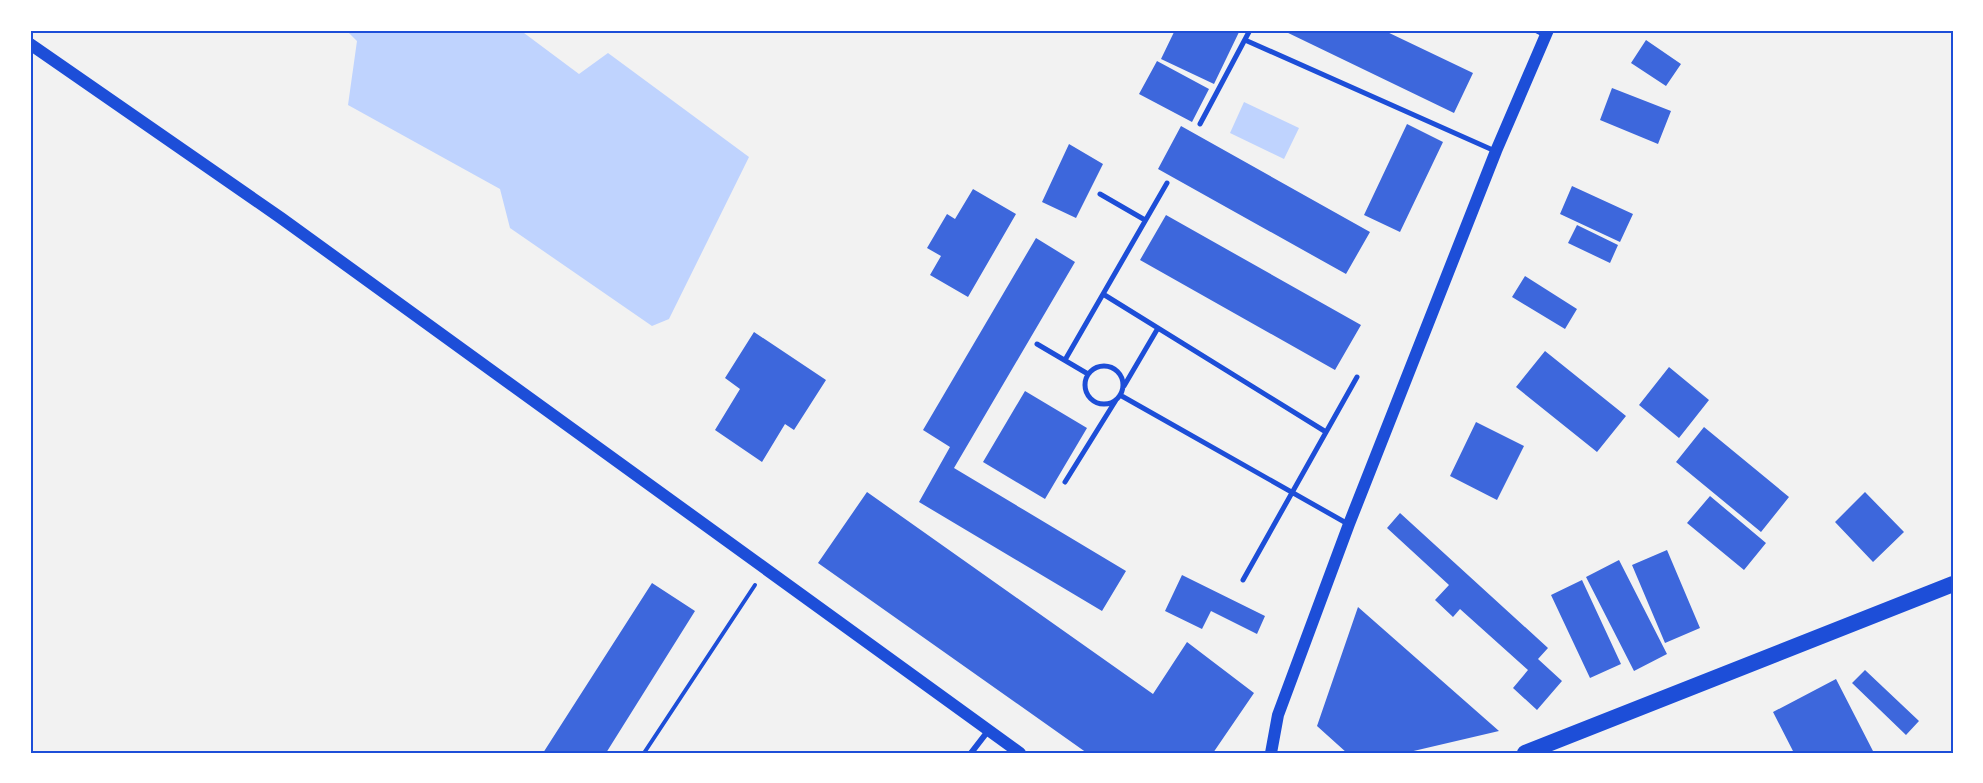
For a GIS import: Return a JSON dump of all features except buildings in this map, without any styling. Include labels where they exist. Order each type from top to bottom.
[{"type":"highway","points":[[1525,753],[1953,584]]},
{"type":"main road","points":[[1271,753],[1278,715],[1349,525],[1543,32]]},
{"type":"main road","points":[[30,44],[281,218],[1020,753]]},
{"type":"street","points":[[1200,124],[1250,30]]},
{"type":"street","points":[[1245,40],[1496,152]]},
{"type":"street","points":[[1065,360],[1167,183]]},
{"type":"street","points":[[1100,194],[1145,220]]},
{"type":"street","points":[[1103,294],[1326,432]]},
{"type":"street","points":[[1065,482],[1119,397],[1158,328]]},
{"type":"street","points":[[1037,344],[1088,374]]},
{"type":"street","points":[[1119,397],[1108,404],[1093,399],[1085,386],[1088,374],[1102,366],[1113,368],[1122,376],[1123,388]]},
{"type":"street","points":[[1243,580],[1357,377]]},
{"type":"street","points":[[1119,397],[1349,525]]},
{"type":"street","points":[[971,753],[989,730]]},
{"type":"path","points":[[644,753],[766,567]]},
{"type":"water","points":[[346,30],[520,30],[579,74],[608,53],[749,157],[669,319],[652,326],[510,228],[500,189],[348,105],[357,41]]},
{"type":"water","points":[[1244,102],[1299,128],[1284,159],[1230,133]]}]
